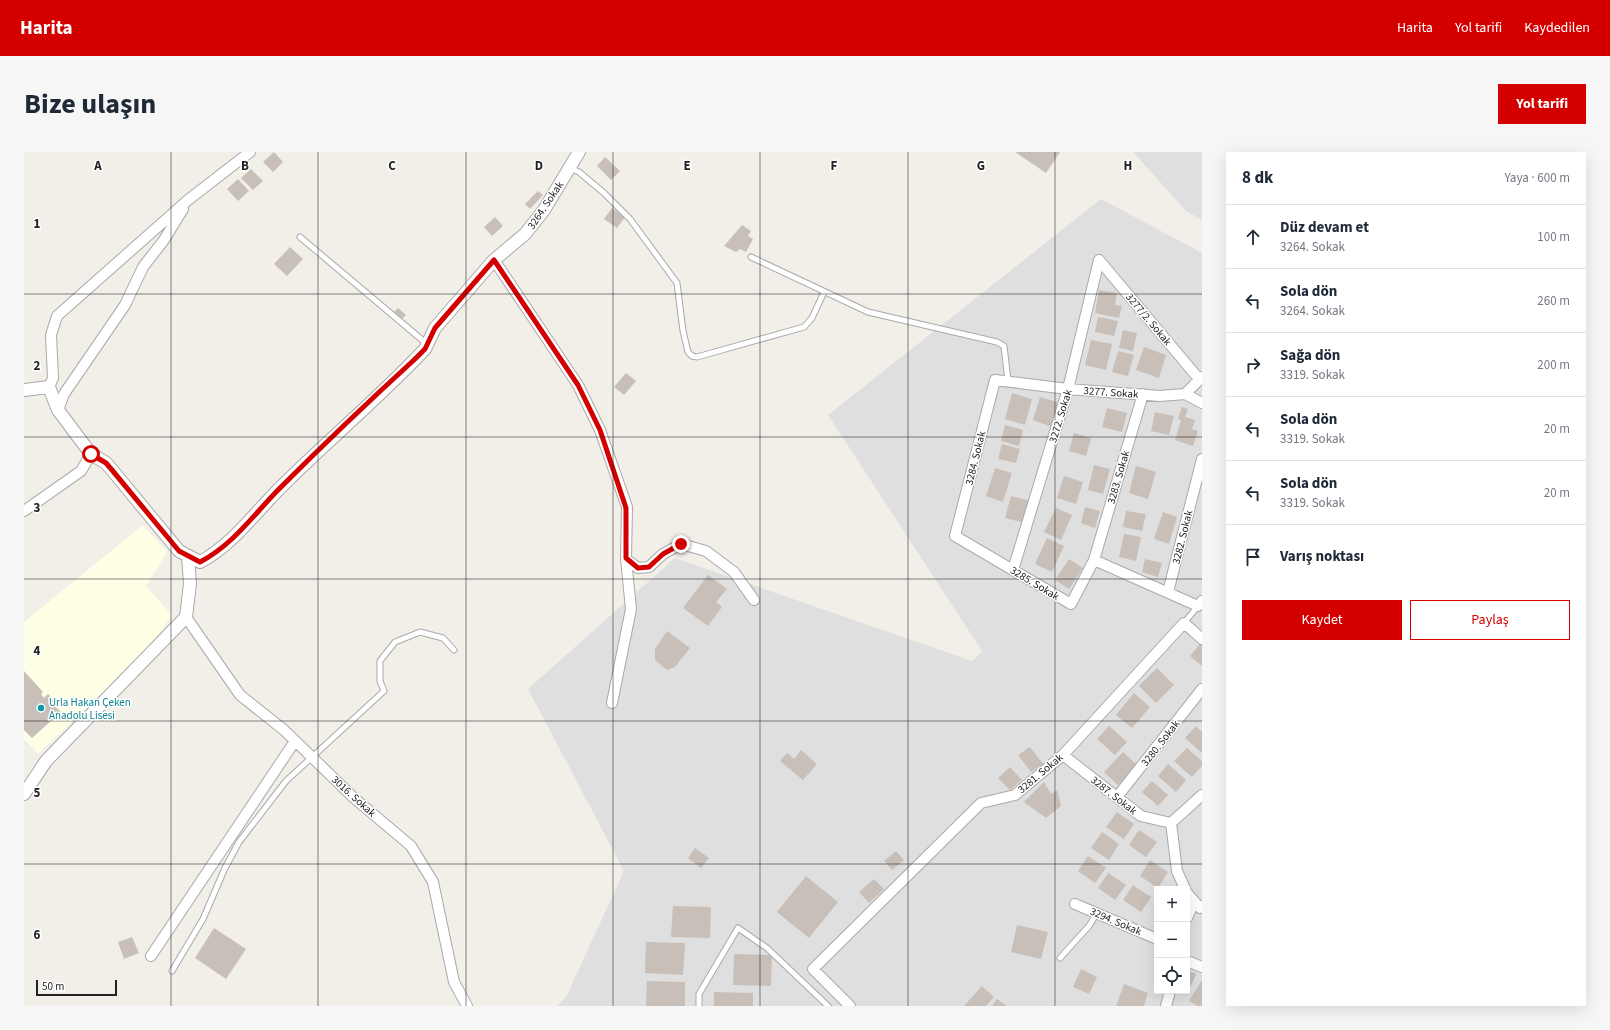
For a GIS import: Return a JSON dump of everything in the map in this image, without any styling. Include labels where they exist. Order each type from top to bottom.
[{"type":"street","points":[[24,794],[46,761],[186,617],[190,584],[188,556],[179,551],[106,463],[91,454],[58,410],[49,387],[53,378],[51,335],[57,316],[188,200],[250,152]]},
{"type":"street","name":"3264. Sokak","points":[[188,556],[200,562],[215,554],[279,488],[415,359],[427,344],[435,328],[494,260],[525,234],[544,210],[578,152]]},
{"type":"street","points":[[58,410],[64,394],[125,305],[142,267],[164,240],[188,200]]},
{"type":"street","points":[[494,260],[578,385],[600,430],[626,508],[626,558],[631,609],[612,703]]},
{"type":"street","name":"3277/2. Sokak","points":[[1099,260],[1201,378]]},
{"type":"street","name":"3272. Sokak","points":[[1013,570],[1068,389],[1099,260]]},
{"type":"street","points":[[1201,378],[1185,394],[1202,403]]},
{"type":"street","name":"3277. Sokak","points":[[995,380],[1068,389],[1160,396],[1185,394]]},
{"type":"street","name":"3284. Sokak","points":[[956,536],[995,380]]},
{"type":"street","points":[[24,390],[49,387]]},
{"type":"street","name":"3283. Sokak","points":[[1094,560],[1143,394]]},
{"type":"street","points":[[24,511],[81,471],[91,454]]},
{"type":"street","name":"3282. Sokak","points":[[1168,592],[1202,459]]},
{"type":"street","name":"3285. Sokak","points":[[956,536],[1071,604],[1094,560]]},
{"type":"street","points":[[626,558],[638,568],[649,567],[663,554],[681,544],[706,551],[734,572],[754,600]]},
{"type":"street","points":[[1094,560],[1168,592],[1200,603]]},
{"type":"street","name":"3016. Sokak","points":[[186,617],[240,695],[295,741],[354,798],[411,846],[433,882],[454,982],[467,1006]]},
{"type":"street","points":[[1184,623],[1202,638]]},
{"type":"street","name":"3281. Sokak","points":[[850,1006],[813,969],[982,803],[1015,795],[1062,755],[1184,623]]},
{"type":"street","name":"3280. Sokak","points":[[1117,798],[1202,689]]},
{"type":"street","points":[[151,956],[295,741]]},
{"type":"street","name":"3287. Sokak","points":[[1062,755],[1141,816],[1171,823]]},
{"type":"street","points":[[1184,886],[1177,871],[1171,823],[1202,796]]},
{"type":"street","points":[[1190,896],[1198,904],[1190,914]]},
{"type":"street","name":"3294. Sokak","points":[[1075,904],[1154,938]]},
{"type":"street","points":[[1190,962],[1202,967]]},
{"type":"street","points":[[1166,1006],[1169,994]]},
{"type":"lane","points":[[569,168],[579,172],[630,219],[678,283],[683,331],[688,352],[692,356],[697,357],[804,327],[812,318],[824,292]]},
{"type":"lane","points":[[300,237],[427,344]]},
{"type":"lane","points":[[751,258],[868,312],[997,342],[1004,346],[1008,381]]},
{"type":"lane","points":[[1184,623],[1200,603]]},
{"type":"lane","points":[[172,971],[203,919],[225,868],[239,842],[286,780],[384,691],[380,681],[380,661],[395,642],[420,632],[443,638],[454,650]]},
{"type":"lane","points":[[1060,958],[1089,926],[1097,913]]},
{"type":"lane","points":[[699,1006],[699,994],[738,928],[767,948],[828,1006]]},
{"type":"shaded area","points":[[1133,152],[1202,152],[1202,220],[1186,211]]},
{"type":"shaded area","points":[[1101,199],[1202,253],[1202,1006],[557,1006],[566,997],[624,871],[528,689],[675,558],[972,661],[982,651],[828,415]]},
{"type":"shaded area","points":[[143,525],[167,552],[146,586],[172,615],[151,646],[38,754],[24,739],[24,622]]},
{"type":"building","points":[[274,152],[283,162],[273,172],[263,162]]},
{"type":"building","points":[[1015,152],[1060,152],[1046,173]]},
{"type":"building","points":[[605,157],[620,171],[611,180],[597,166]]},
{"type":"building","points":[[251,169],[263,181],[253,190],[241,178]]},
{"type":"building","points":[[238,179],[249,191],[238,201],[227,189]]},
{"type":"building","points":[[538,191],[543,195],[530,209],[525,204]]},
{"type":"building","points":[[612,208],[625,217],[617,228],[604,219]]},
{"type":"building","points":[[495,217],[503,226],[492,236],[484,227]]},
{"type":"building","points":[[742,225],[751,231],[748,236],[753,239],[746,252],[740,249],[736,252],[724,246]]},
{"type":"building","points":[[290,247],[303,259],[287,276],[274,264]]},
{"type":"building","points":[[1099,290],[1117,293],[1115,305],[1122,306],[1119,318],[1095,313]]},
{"type":"building","points":[[398,308],[406,315],[402,319],[394,312]]},
{"type":"building","points":[[1098,317],[1118,321],[1114,336],[1095,332]]},
{"type":"building","points":[[1123,330],[1137,333],[1133,351],[1119,348]]},
{"type":"building","points":[[1091,340],[1112,344],[1106,370],[1085,365]]},
{"type":"building","points":[[1144,347],[1166,355],[1159,378],[1136,370]]},
{"type":"building","points":[[1118,351],[1134,355],[1128,376],[1112,372]]},
{"type":"building","points":[[626,373],[636,381],[624,395],[614,387]]},
{"type":"building","points":[[1012,393],[1032,399],[1025,425],[1005,419]]},
{"type":"building","points":[[1040,397],[1060,403],[1052,427],[1033,420]]},
{"type":"building","points":[[1182,407],[1188,409],[1185,417],[1195,420],[1192,429],[1198,431],[1193,446],[1175,440],[1181,420],[1178,419]]},
{"type":"building","points":[[1107,408],[1127,413],[1122,432],[1102,427]]},
{"type":"building","points":[[1155,412],[1174,416],[1169,435],[1151,431]]},
{"type":"building","points":[[1005,425],[1023,430],[1019,446],[1001,441]]},
{"type":"building","points":[[1074,433],[1091,438],[1086,456],[1069,451]]},
{"type":"building","points":[[1002,444],[1020,449],[1016,463],[998,459]]},
{"type":"building","points":[[1094,465],[1110,469],[1103,494],[1088,490]]},
{"type":"building","points":[[1136,466],[1156,472],[1148,499],[1129,493]]},
{"type":"building","points":[[995,468],[1012,473],[1003,502],[986,496]]},
{"type":"building","points":[[1064,476],[1083,482],[1076,504],[1057,498]]},
{"type":"building","points":[[1011,496],[1031,501],[1025,523],[1005,518]]},
{"type":"building","points":[[1085,507],[1100,511],[1095,528],[1081,523]]},
{"type":"building","points":[[1056,508],[1072,515],[1061,540],[1044,532]]},
{"type":"building","points":[[1126,511],[1146,514],[1142,531],[1123,527]]},
{"type":"building","points":[[1163,512],[1177,517],[1169,544],[1154,539]]},
{"type":"building","points":[[1124,534],[1141,537],[1136,561],[1119,557]]},
{"type":"building","points":[[1047,538],[1064,546],[1052,572],[1035,564]]},
{"type":"building","points":[[1069,559],[1083,568],[1069,589],[1055,580]]},
{"type":"building","points":[[1145,559],[1162,563],[1158,577],[1142,572]]},
{"type":"building","points":[[708,575],[727,589],[716,602],[722,607],[708,626],[683,608]]},
{"type":"building","points":[[667,631],[690,648],[675,667],[667,670],[655,660],[655,649]]},
{"type":"building","points":[[1200,644],[1202,645],[1202,666],[1190,656]]},
{"type":"building","points":[[1157,668],[1174,685],[1156,703],[1139,686]]},
{"type":"building","name":"Urla Hakan Çeken Anadolu Lisesi","points":[[24,671],[43,692],[41,694],[44,698],[48,694],[56,702],[53,704],[61,712],[32,738],[24,730]]},
{"type":"building","points":[[1134,693],[1150,707],[1132,728],[1116,715]]},
{"type":"building","points":[[1109,726],[1127,742],[1115,755],[1097,739]]},
{"type":"building","points":[[1196,726],[1202,732],[1202,753],[1185,738]]},
{"type":"building","points":[[1030,747],[1043,764],[1031,772],[1018,755]]},
{"type":"building","points":[[1187,748],[1202,761],[1202,766],[1192,777],[1174,761]]},
{"type":"building","points":[[801,750],[817,764],[803,780],[780,761],[787,753],[794,759]]},
{"type":"building","points":[[1123,752],[1137,765],[1118,785],[1104,772]]},
{"type":"building","points":[[1168,764],[1186,780],[1176,792],[1158,776]]},
{"type":"building","points":[[1010,767],[1022,780],[1010,790],[998,778]]},
{"type":"building","points":[[1152,781],[1168,795],[1158,806],[1142,792]]},
{"type":"building","points":[[1044,782],[1051,794],[1057,790],[1061,806],[1046,818],[1024,802]]},
{"type":"building","points":[[1117,812],[1134,824],[1124,839],[1106,827]]},
{"type":"building","points":[[1139,830],[1157,842],[1146,857],[1129,845]]},
{"type":"building","points":[[1102,832],[1119,844],[1109,860],[1091,848]]},
{"type":"building","points":[[695,848],[709,858],[701,868],[688,858]]},
{"type":"building","points":[[896,851],[904,860],[892,870],[884,861]]},
{"type":"building","points":[[1088,856],[1106,868],[1095,883],[1078,871]]},
{"type":"building","points":[[1150,860],[1168,872],[1159,886],[1155,886],[1140,876]]},
{"type":"building","points":[[1108,873],[1126,885],[1115,900],[1098,888]]},
{"type":"building","points":[[806,876],[838,902],[809,938],[777,912]]},
{"type":"building","points":[[874,879],[884,889],[869,903],[859,892]]},
{"type":"building","points":[[1133,885],[1151,897],[1141,912],[1123,900]]},
{"type":"building","points":[[673,906],[711,907],[710,938],[671,937]]},
{"type":"building","points":[[1017,925],[1048,932],[1041,959],[1011,952]]},
{"type":"building","points":[[214,928],[246,949],[226,979],[195,958]]},
{"type":"building","points":[[132,937],[139,953],[124,959],[118,942]]},
{"type":"building","points":[[646,942],[685,943],[683,975],[645,973]]},
{"type":"building","points":[[734,954],[772,955],[771,986],[733,985]]},
{"type":"building","points":[[1081,969],[1097,977],[1089,994],[1073,987]]},
{"type":"building","points":[[1190,971],[1196,974],[1190,986]]},
{"type":"building","points":[[1202,980],[1202,1006],[1198,1006],[1189,1001]]},
{"type":"building","points":[[647,981],[685,982],[685,1006],[646,1006]]},
{"type":"building","points":[[1124,984],[1148,993],[1144,1006],[1116,1006]]},
{"type":"building","points":[[982,986],[994,997],[986,1006],[964,1006]]},
{"type":"building","points":[[714,992],[753,993],[753,1006],[714,1006]]},
{"type":"building","points":[[997,999],[1007,1006],[992,1006]]},
{"type":"place","name":"Urla Hakan Çeken Anadolu Lisesi","points":[[41,708]]},
{"type":"route","points":[[91,454],[106,463],[179,551],[200,562],[215,554],[229,542],[279,488],[425,349],[435,328],[494,260],[578,385],[600,430],[614,468],[626,508],[626,558],[638,568],[649,567],[663,554],[681,544]]}]
